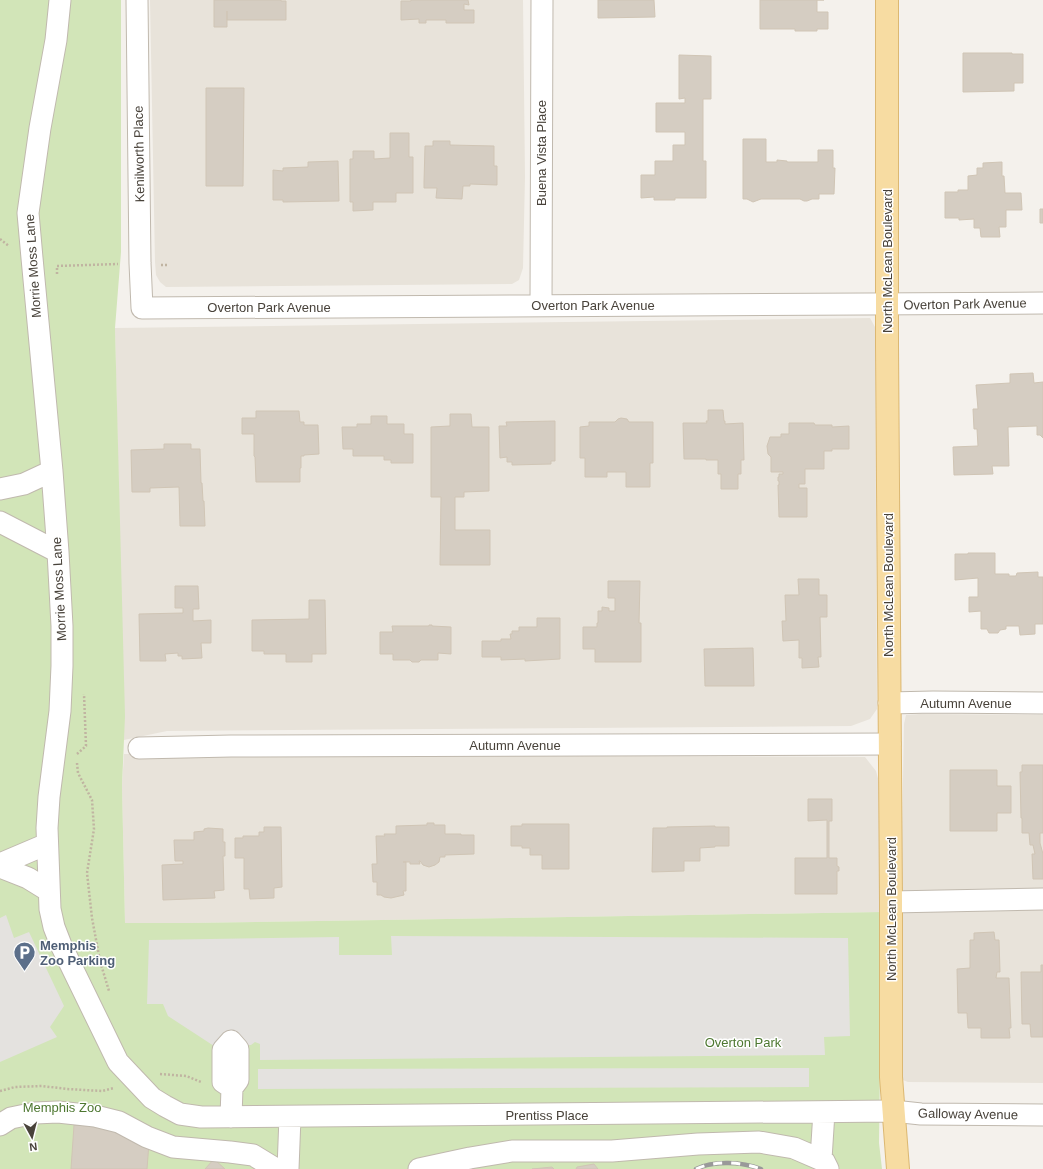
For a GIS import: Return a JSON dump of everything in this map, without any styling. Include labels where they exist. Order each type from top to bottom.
[{"type":"main road","name":"North McLean Boulevard","points":[[887,0],[891,1077],[898,1169]]},
{"type":"street","name":"Morrie Moss Lane","points":[[60,0],[56,40],[40,128],[28,213],[52,471],[62,626],[60,711],[49,797],[47,828],[50,909],[54,927],[61,945],[118,1062],[147,1093],[158,1102],[180,1114],[201,1117]]},
{"type":"street","name":"Kenilworth Place","points":[[137,0],[140,263],[142,308]]},
{"type":"street","name":"Buena Vista Place","points":[[541,306],[542,0]]},
{"type":"street","name":"Overton Park Avenue","points":[[142,308],[1043,303]]},
{"type":"street","points":[[0,489],[24,484],[52,471]]},
{"type":"street","points":[[0,522],[58,552]]},
{"type":"street","name":"Autumn Avenue","points":[[889,703],[1043,703]]},
{"type":"street","name":"Autumn Avenue","points":[[139,748],[247,746],[890,744]]},
{"type":"street","points":[[0,866],[47,844]]},
{"type":"street","points":[[0,866],[28,878],[49,891]]},
{"type":"street","points":[[891,902],[1043,899]]},
{"type":"street","points":[[231,1117],[232,1088]]},
{"type":"street","name":"Prentiss Place","points":[[201,1117],[893,1111]]},
{"type":"street","name":"Galloway Avenue","points":[[893,1111],[921,1114],[1043,1115]]},
{"type":"street","points":[[0,1125],[11,1118],[35,1113],[58,1112],[95,1116],[119,1122],[147,1137],[173,1147],[253,1155],[276,1169]]},
{"type":"street","points":[[419,1169],[470,1158],[512,1152],[612,1151],[698,1144],[759,1142],[794,1148],[824,1164],[824,1112]]},
{"type":"street","points":[[288,1169],[290,1117]]},
{"type":"path","points":[[0,239],[12,249]]},
{"type":"path","points":[[52,266],[140,263]]},
{"type":"path","points":[[57,266],[57,279]]},
{"type":"path","points":[[76,755],[86,746],[84,687]]},
{"type":"path","points":[[76,761],[78,772],[92,800],[94,829],[87,873],[92,918],[100,961],[110,994]]},
{"type":"path","points":[[159,1074],[186,1076],[203,1083]]},
{"type":"shaded area","points":[[150,0],[523,0],[525,177],[523,268],[519,280],[512,284],[166,287],[160,282],[156,275],[155,262]]},
{"type":"shaded area","points":[[870,318],[875,327],[877,709],[870,719],[851,726],[167,731],[124,740],[115,328]]},
{"type":"shaded area","points":[[906,715],[1043,715],[1043,895],[901,895],[904,724]]},
{"type":"shaded area","points":[[124,754],[865,757],[876,771],[880,786],[882,912],[125,923],[122,786]]},
{"type":"shaded area","points":[[902,909],[1043,910],[1043,1083],[908,1082],[903,1080]]},
{"type":"shaded area","name":"Memphis Zoo Parking","points":[[6,915],[14,938],[29,932],[64,1006],[50,1027],[57,1037],[0,1062],[0,918]]},
{"type":"shaded area","points":[[391,936],[848,938],[850,1036],[824,1037],[825,1055],[260,1060],[260,1044],[255,1042],[251,1045],[214,1046],[168,1016],[163,1004],[147,1004],[149,940],[339,937],[339,955],[392,955]]},
{"type":"shaded area","points":[[809,1068],[809,1087],[258,1089],[258,1069]]},
{"type":"green space","name":"Overton Park","points":[[0,0],[121,0],[121,252],[115,328],[125,716],[122,786],[125,923],[882,912],[879,1143],[882,1169],[0,1169]]},
{"type":"building","points":[[214,0],[286,1],[286,20],[227,20],[227,27],[214,27]]},
{"type":"building","points":[[468,0],[469,5],[464,4],[464,10],[474,10],[474,23],[446,23],[446,20],[426,20],[426,23],[419,23],[419,19],[401,20],[401,1]]},
{"type":"building","points":[[598,0],[654,0],[655,17],[598,18]]},
{"type":"building","points":[[760,0],[817,0],[817,12],[828,12],[828,29],[817,29],[817,31],[795,31],[795,29],[760,29]]},
{"type":"building","points":[[963,53],[1023,54],[1023,83],[1014,83],[1014,91],[963,92]]},
{"type":"building","points":[[679,55],[711,56],[711,99],[703,99],[703,161],[706,161],[706,198],[654,200],[654,197],[641,198],[641,175],[655,175],[655,161],[673,161],[673,145],[685,145],[685,132],[656,132],[656,103],[685,103],[685,98],[679,99]]},
{"type":"building","points":[[206,88],[244,88],[243,186],[206,186]]},
{"type":"building","points":[[390,133],[409,133],[409,157],[413,157],[413,193],[396,193],[396,202],[373,202],[373,210],[353,211],[353,202],[350,202],[350,159],[353,159],[353,151],[374,151],[374,159],[390,158]]},
{"type":"building","points":[[743,139],[766,139],[766,162],[777,162],[777,160],[787,162],[818,162],[818,150],[833,150],[833,168],[835,168],[834,194],[819,194],[819,199],[807,201],[800,199],[761,199],[753,202],[743,199]]},
{"type":"building","points":[[433,141],[450,141],[450,145],[494,146],[494,166],[497,166],[497,185],[470,184],[470,186],[463,186],[462,199],[436,198],[437,188],[424,188],[425,146],[433,146]]},
{"type":"building","points":[[338,161],[339,201],[283,202],[283,200],[273,200],[273,170],[283,171],[283,168],[308,167],[308,162]]},
{"type":"building","points":[[1002,162],[1002,176],[1004,176],[1005,193],[1021,193],[1022,210],[1006,210],[1006,227],[999,227],[1000,237],[981,237],[980,228],[974,228],[974,219],[959,220],[959,218],[945,218],[945,192],[968,190],[968,176],[977,175],[977,168],[983,168],[983,163]]},
{"type":"building","points":[[1040,209],[1043,209],[1043,223],[1040,223]]},
{"type":"building","points":[[1033,373],[1034,383],[1043,382],[1043,438],[1040,435],[1037,435],[1037,426],[1008,427],[1009,466],[992,466],[993,474],[954,475],[953,447],[978,446],[977,429],[974,429],[973,409],[978,409],[976,385],[1010,383],[1010,374]]},
{"type":"building","points":[[708,410],[723,410],[725,424],[743,423],[744,460],[741,460],[741,474],[738,474],[738,489],[721,489],[721,474],[718,474],[718,460],[684,459],[683,423],[707,423]]},
{"type":"building","points":[[256,411],[299,411],[300,422],[304,422],[304,425],[318,425],[319,454],[301,456],[300,482],[256,482],[254,434],[242,434],[242,418],[256,418]]},
{"type":"building","points":[[450,414],[471,414],[472,427],[489,427],[489,491],[464,492],[464,497],[455,497],[455,530],[490,530],[490,565],[440,565],[441,497],[431,497],[431,427],[450,426]]},
{"type":"building","points":[[371,416],[387,416],[387,424],[404,424],[404,434],[413,434],[413,463],[391,463],[391,460],[384,460],[384,456],[353,456],[353,449],[343,449],[342,427],[357,427],[357,424],[371,424]]},
{"type":"building","points":[[621,418],[627,419],[629,422],[653,422],[653,463],[650,463],[650,487],[626,487],[626,472],[607,472],[607,477],[585,477],[585,458],[580,458],[580,427],[589,426],[589,422],[615,422]]},
{"type":"building","points":[[555,421],[555,461],[551,461],[551,464],[512,465],[512,462],[507,462],[507,457],[500,458],[499,426],[507,426],[506,422]]},
{"type":"building","points":[[789,423],[814,423],[815,425],[832,425],[832,427],[849,426],[849,449],[832,449],[832,451],[824,451],[824,469],[805,469],[805,484],[799,484],[799,488],[807,488],[807,517],[779,517],[778,477],[779,474],[783,474],[783,472],[771,472],[771,457],[768,454],[767,446],[770,437],[781,437],[781,434],[789,434]]},
{"type":"building","points":[[164,444],[191,444],[191,449],[200,449],[201,483],[204,501],[205,526],[180,526],[179,487],[150,488],[150,492],[132,492],[131,450],[164,449]]},
{"type":"building","points":[[995,553],[995,574],[1009,574],[1009,576],[1016,576],[1017,573],[1038,572],[1038,577],[1043,577],[1043,624],[1035,624],[1035,634],[1020,635],[1019,626],[1006,626],[1006,629],[1000,630],[998,633],[989,633],[987,629],[981,629],[981,611],[969,612],[969,597],[978,597],[978,578],[955,580],[955,554]]},
{"type":"building","points":[[798,579],[819,579],[819,595],[827,595],[827,617],[820,617],[821,657],[818,657],[819,667],[802,668],[802,658],[799,658],[799,640],[783,641],[782,621],[786,621],[785,595],[799,595]]},
{"type":"building","points":[[608,581],[640,581],[639,623],[641,623],[641,662],[595,662],[595,649],[583,649],[583,627],[597,627],[598,611],[602,611],[602,607],[609,608],[609,611],[615,611],[615,598],[608,598]]},
{"type":"building","points":[[175,586],[198,586],[199,609],[193,609],[193,621],[211,620],[211,643],[201,643],[202,658],[182,659],[182,656],[178,656],[178,653],[165,654],[166,661],[140,661],[139,614],[183,613],[183,608],[175,608]]},
{"type":"building","points":[[309,600],[325,600],[326,654],[312,654],[312,662],[286,662],[286,654],[264,654],[264,651],[252,651],[252,620],[309,619]]},
{"type":"building","points":[[537,618],[560,618],[560,659],[525,661],[525,659],[501,660],[501,657],[482,657],[482,641],[501,641],[501,639],[511,639],[510,634],[512,634],[512,631],[519,631],[519,627],[537,627]]},
{"type":"building","points":[[429,625],[451,627],[451,654],[438,653],[438,660],[421,660],[419,662],[412,662],[410,660],[393,660],[393,654],[380,654],[380,632],[393,632],[392,626]]},
{"type":"building","points":[[753,648],[754,686],[705,686],[704,649]]},
{"type":"building","points":[[1022,765],[1043,765],[1043,833],[1040,833],[1040,843],[1043,854],[1043,879],[1033,879],[1032,854],[1035,854],[1033,845],[1030,845],[1029,833],[1022,833],[1020,772],[1022,772]]},
{"type":"building","points":[[950,770],[997,770],[997,786],[1011,786],[1011,813],[997,813],[997,831],[950,831]]},
{"type":"building","points":[[808,799],[832,799],[832,821],[829,821],[829,858],[837,858],[837,866],[839,867],[839,871],[837,871],[837,894],[795,894],[795,858],[827,858],[827,820],[808,821]]},
{"type":"building","points":[[427,823],[434,823],[434,825],[445,825],[445,834],[474,835],[474,854],[445,855],[445,857],[440,857],[439,862],[435,865],[429,867],[423,865],[420,861],[420,864],[410,864],[410,862],[406,862],[406,891],[403,891],[404,895],[391,898],[377,895],[377,882],[373,882],[372,864],[377,864],[376,836],[396,834],[396,826],[427,825]]},
{"type":"building","points":[[522,824],[569,824],[569,869],[542,869],[542,855],[530,855],[530,848],[511,846],[511,826],[522,826]]},
{"type":"building","points":[[264,827],[281,827],[282,887],[274,888],[274,898],[250,899],[249,889],[244,889],[244,858],[235,858],[235,838],[243,838],[243,836],[259,836],[259,832],[264,832]]},
{"type":"building","points":[[729,827],[729,846],[700,848],[700,861],[684,861],[684,871],[652,872],[653,828]]},
{"type":"building","points":[[204,829],[223,829],[223,842],[225,842],[225,856],[223,856],[224,890],[214,891],[215,898],[163,900],[162,865],[183,864],[183,861],[175,861],[174,840],[194,840],[194,832],[204,831]]},
{"type":"building","points":[[994,932],[995,940],[999,940],[1000,972],[997,972],[996,978],[1009,978],[1010,1038],[981,1038],[981,1028],[968,1028],[967,1013],[958,1013],[957,969],[970,968],[970,940],[974,940],[974,933]]},
{"type":"building","points":[[1041,965],[1043,965],[1043,1037],[1031,1037],[1030,1024],[1022,1024],[1021,972],[1041,972]]},
{"type":"building","points":[[74,1125],[117,1128],[149,1143],[147,1169],[71,1169]]},
{"type":"building","points":[[214,1159],[225,1169],[205,1169]]},
{"type":"building","points":[[594,1164],[598,1169],[576,1169],[577,1167]]},
{"type":"building","points":[[552,1167],[554,1169],[532,1169]]},
{"type":"railway","points":[[696,1169],[703,1166],[720,1163],[746,1165],[761,1169]]},
{"type":"place","name":"Memphis Zoo Parking","points":[[24,972]]},
{"type":"park label","name":"Memphis Zoo","points":[[62,1107]]}]
